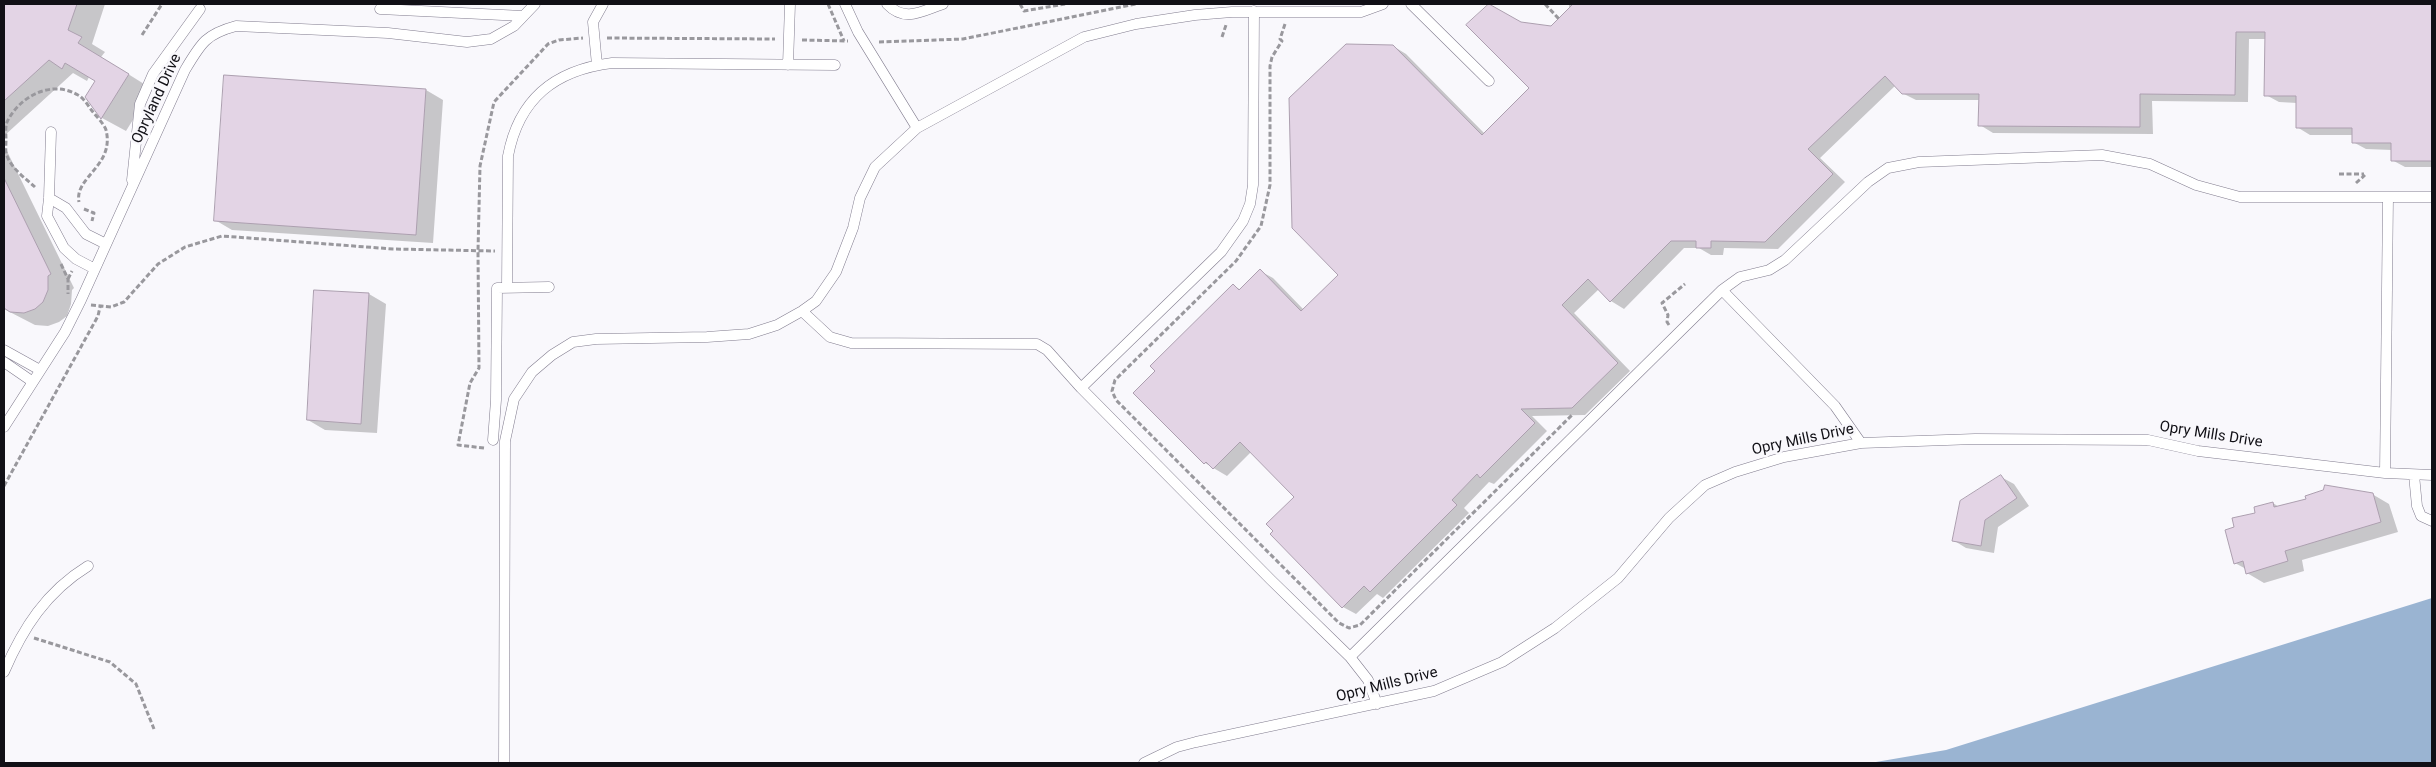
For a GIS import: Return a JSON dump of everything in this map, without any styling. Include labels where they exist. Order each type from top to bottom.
[{"type":"lane","name":"Opryland Drive","points":[[4,427],[65,332],[185,70],[199,47],[216,32],[236,26],[246,26],[388,33],[467,42],[491,39],[514,26],[535,4]]},
{"type":"lane","points":[[597,65],[593,22],[603,4]]},
{"type":"lane","points":[[788,64],[790,4]]},
{"type":"lane","points":[[845,4],[864,42],[916,128]]},
{"type":"lane","points":[[887,4],[896,12],[906,16],[941,4]]},
{"type":"lane","points":[[504,763],[506,450],[508,420],[514,399],[522,385],[541,363],[573,342],[596,339],[707,337],[749,334],[777,325],[802,311],[816,301],[836,272],[853,228],[860,198],[875,167],[916,128],[1084,37],[1136,24],[1195,15],[1254,11],[1361,12],[1383,4]]},
{"type":"lane","points":[[1411,4],[1489,81]]},
{"type":"lane","points":[[132,188],[140,104],[153,74],[200,9]]},
{"type":"lane","points":[[380,9],[523,16]]},
{"type":"lane","points":[[1081,388],[1221,252],[1243,221],[1250,204],[1253,185],[1254,11]]},
{"type":"lane","points":[[493,440],[502,287],[508,251],[508,156],[512,135],[519,120],[544,89],[561,76],[597,65],[612,63],[835,65]]},
{"type":"lane","points":[[50,132],[50,198],[47,216],[64,248],[76,259],[95,269]]},
{"type":"lane","points":[[1350,657],[1722,290],[1740,277],[1769,270],[1786,260],[1868,182],[1888,168],[1919,162],[2102,155],[2150,164],[2196,184],[2240,196],[2432,197]]},
{"type":"lane","points":[[2386,473],[2388,197]]},
{"type":"lane","points":[[50,198],[66,208],[86,234],[106,244]]},
{"type":"lane","points":[[502,287],[549,287]]},
{"type":"lane","points":[[1722,290],[1835,406],[1861,443]]},
{"type":"lane","points":[[802,311],[830,337],[851,343],[1036,344],[1047,350],[1081,388],[1270,580],[1350,657],[1368,680],[1377,704]]},
{"type":"lane","points":[[4,350],[40,370]]},
{"type":"lane","points":[[4,362],[33,382]]},
{"type":"lane","name":"Opry Mills Drive","points":[[1144,763],[1178,747],[1434,691],[1502,662],[1526,647],[1618,578],[1669,518],[1705,485],[1735,472],[1784,457],[1861,443],[1975,439],[2148,440],[2198,451],[2386,473],[2432,475]]},
{"type":"lane","points":[[2414,475],[2417,506],[2421,516],[2432,521]]},
{"type":"lane","points":[[4,672],[18,638],[34,615],[55,591],[88,566]]},
{"type":"path","points":[[142,35],[162,4]]},
{"type":"path","points":[[828,4],[844,41]]},
{"type":"path","points":[[1020,4],[1024,11],[1065,4]]},
{"type":"path","points":[[506,450],[458,445],[470,383],[480,368],[478,251],[480,166],[494,102],[548,44],[572,38],[789,39],[864,42],[963,38],[1136,4]]},
{"type":"path","points":[[1545,4],[1559,19]]},
{"type":"path","points":[[1288,12],[1280,38],[1282,41],[1272,56],[1270,66],[1270,185],[1261,226],[1236,261],[1115,380],[1112,391],[1116,400],[1333,618],[1349,628],[1360,625],[1572,415]]},
{"type":"path","points":[[2340,174],[2365,174]]},
{"type":"path","points":[[68,294],[100,307],[110,307],[124,302],[158,264],[185,247],[222,236],[393,249],[508,251]]},
{"type":"path","points":[[1662,303],[1685,284]]},
{"type":"path","points":[[4,486],[98,316],[100,307]]},
{"type":"path","points":[[13,651],[30,640],[31,637],[110,662],[136,684],[154,729]]},
{"type":"water","points":[[2432,598],[2432,763],[1870,763],[1946,750]]},
{"type":"building","points":[[4,4],[77,4],[68,30],[82,37],[78,43],[129,74],[101,119],[85,97],[95,81],[65,63],[62,69],[49,60],[4,101]]},
{"type":"building","points":[[1489,4],[1521,22],[1551,26],[1573,4],[2432,4],[2432,161],[2391,161],[2391,143],[2352,143],[2352,128],[2296,128],[2296,96],[2264,96],[2265,32],[2236,32],[2235,95],[2140,94],[2140,127],[1978,126],[1979,94],[1902,94],[1885,76],[1808,149],[1833,174],[1765,242],[1711,241],[1711,248],[1696,248],[1696,241],[1671,241],[1610,302],[1588,279],[1562,305],[1618,363],[1572,408],[1521,409],[1535,423],[1480,478],[1477,474],[1452,500],[1457,505],[1370,592],[1364,586],[1342,608],[1270,534],[1273,531],[1266,524],[1294,497],[1240,442],[1213,469],[1206,462],[1204,464],[1133,393],[1155,371],[1150,366],[1233,284],[1239,290],[1260,269],[1301,311],[1338,275],[1292,228],[1289,98],[1346,44],[1393,45],[1482,135],[1529,88],[1466,25]]},
{"type":"building","points":[[224,75],[426,89],[416,235],[214,221]]},
{"type":"building","points":[[4,178],[51,274],[48,276],[48,290],[43,302],[35,309],[24,313],[10,312],[4,308]]},
{"type":"building","points":[[314,290],[369,293],[361,424],[307,420]]},
{"type":"building","points":[[2001,475],[2017,498],[1985,520],[1981,546],[1952,541],[1960,501]]},
{"type":"building","points":[[2325,485],[2373,493],[2381,522],[2285,551],[2288,561],[2246,574],[2243,561],[2234,564],[2225,530],[2234,527],[2232,518],[2255,513],[2254,507],[2273,502],[2274,507],[2306,499],[2305,496],[2323,490]]}]
